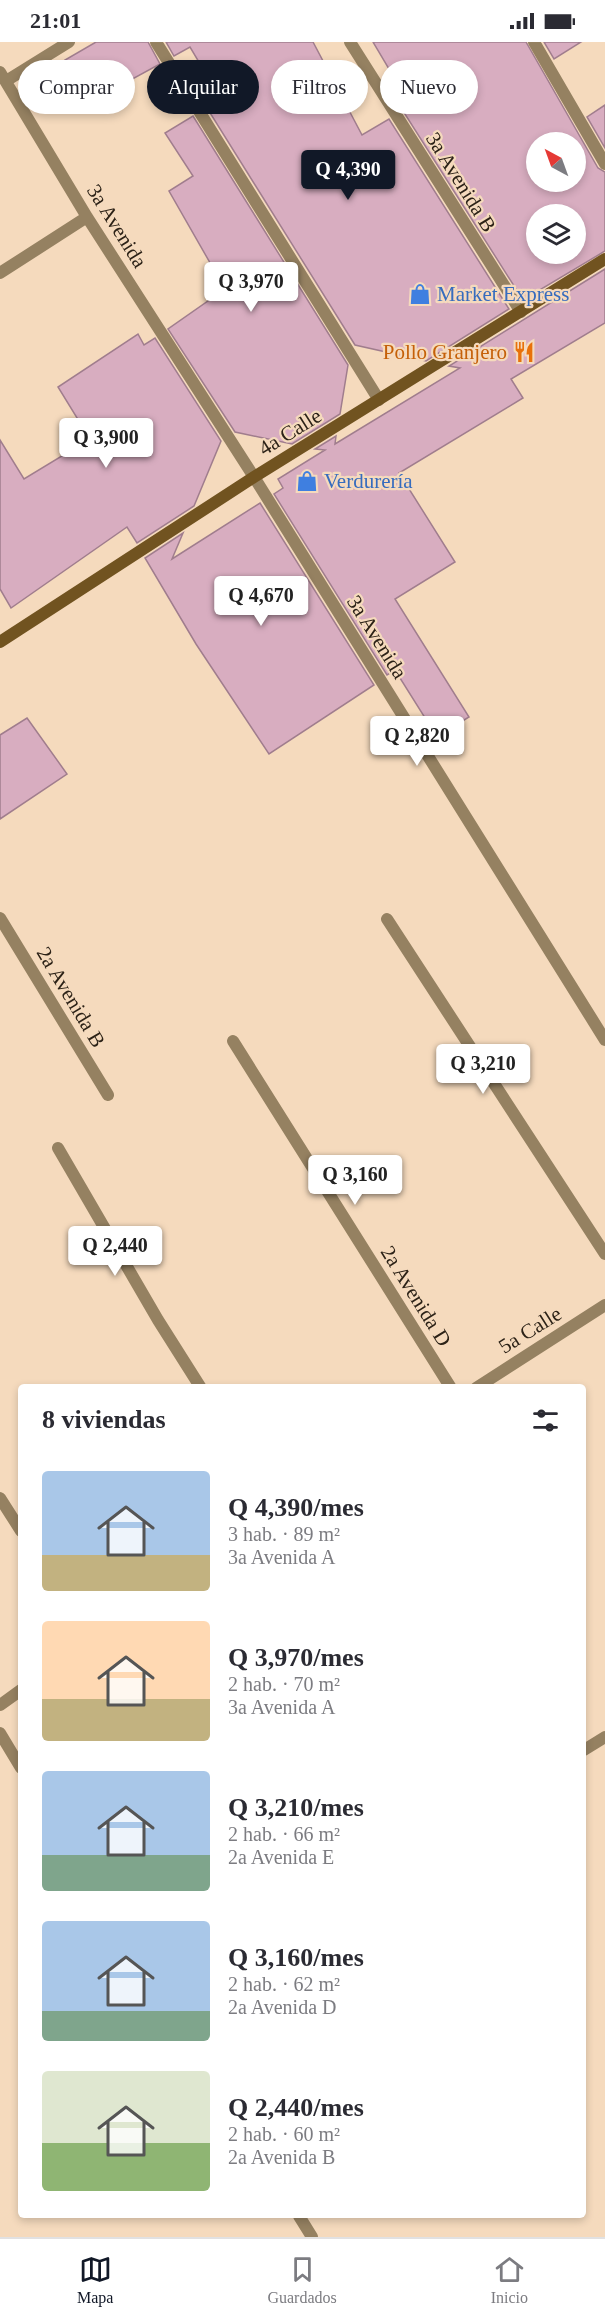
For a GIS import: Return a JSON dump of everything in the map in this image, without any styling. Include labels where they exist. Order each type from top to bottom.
[{"type":"main road","name":"4a Calle","points":[[0,642],[254,477],[605,259]]},
{"type":"street","points":[[3,76],[69,42]]},
{"type":"street","points":[[156,42],[379,400]]},
{"type":"street","name":"3a Avenida B","points":[[350,42],[521,312]]},
{"type":"street","points":[[534,42],[605,164]]},
{"type":"street","name":"3a Avenida","points":[[3,76],[87,217],[254,477],[605,1040]]},
{"type":"street","points":[[0,273],[87,217]]},
{"type":"street","name":"2a Avenida B","points":[[0,918],[108,1095]]},
{"type":"street","points":[[387,920],[605,1254]]},
{"type":"street","name":"2a Avenida D","points":[[233,1041],[448,1384]]},
{"type":"street","points":[[58,1148],[158,1320],[198,1384]]},
{"type":"street","name":"5a Calle","points":[[482,1384],[605,1305]]},
{"type":"street","points":[[0,1498],[18,1526]]},
{"type":"street","points":[[0,1705],[18,1692]]},
{"type":"street","points":[[0,1733],[18,1763]]},
{"type":"street","points":[[586,1749],[605,1737]]},
{"type":"street","points":[[299,2218],[312,2237]]},
{"type":"building","points":[[96,42],[148,42],[158,60],[147,60],[147,71],[135,78],[135,60],[65,60]]},
{"type":"building","points":[[166,42],[313,42],[322,60],[271,60],[271,114],[351,114],[362,135],[389,119],[509,309],[426,361],[355,345],[211,114],[259,114],[259,60],[198,60],[190,47],[174,56]]},
{"type":"building","points":[[373,42],[526,42],[577,132],[526,132],[526,192],[586,192],[586,147],[598,168],[605,172],[605,251],[586,262],[586,204],[526,204],[526,264],[583,264],[523,300],[405,114],[478,114],[478,60],[384,60]]},
{"type":"building","points":[[544,42],[581,42],[554,59]]},
{"type":"building","points":[[605,105],[605,148],[587,117]]},
{"type":"building","points":[[193,116],[348,365],[340,414],[292,444],[235,432],[168,329],[225,289],[169,191],[193,176],[165,133]]},
{"type":"building","points":[[605,269],[605,323],[511,379],[523,398],[399,473],[455,562],[395,599],[469,717],[437,737],[395,670],[387,675],[274,494],[283,488],[278,479],[325,450],[315,449],[336,436],[335,444],[460,368],[449,366]]},
{"type":"building","points":[[138,334],[144,345],[155,338],[221,441],[194,506],[137,543],[127,527],[11,608],[0,589],[0,440],[24,479],[90,439],[58,387]]},
{"type":"building","points":[[260,503],[374,685],[269,754],[196,644],[145,558],[183,533],[172,559]]},
{"type":"building","points":[[27,718],[67,774],[0,819],[0,735]]},
{"type":"place","name":"Market Express","points":[[420,294]]},
{"type":"place","name":"Pollo Granjero","points":[[524,352]]},
{"type":"place","name":"Verdurería","points":[[307,481]]}]
